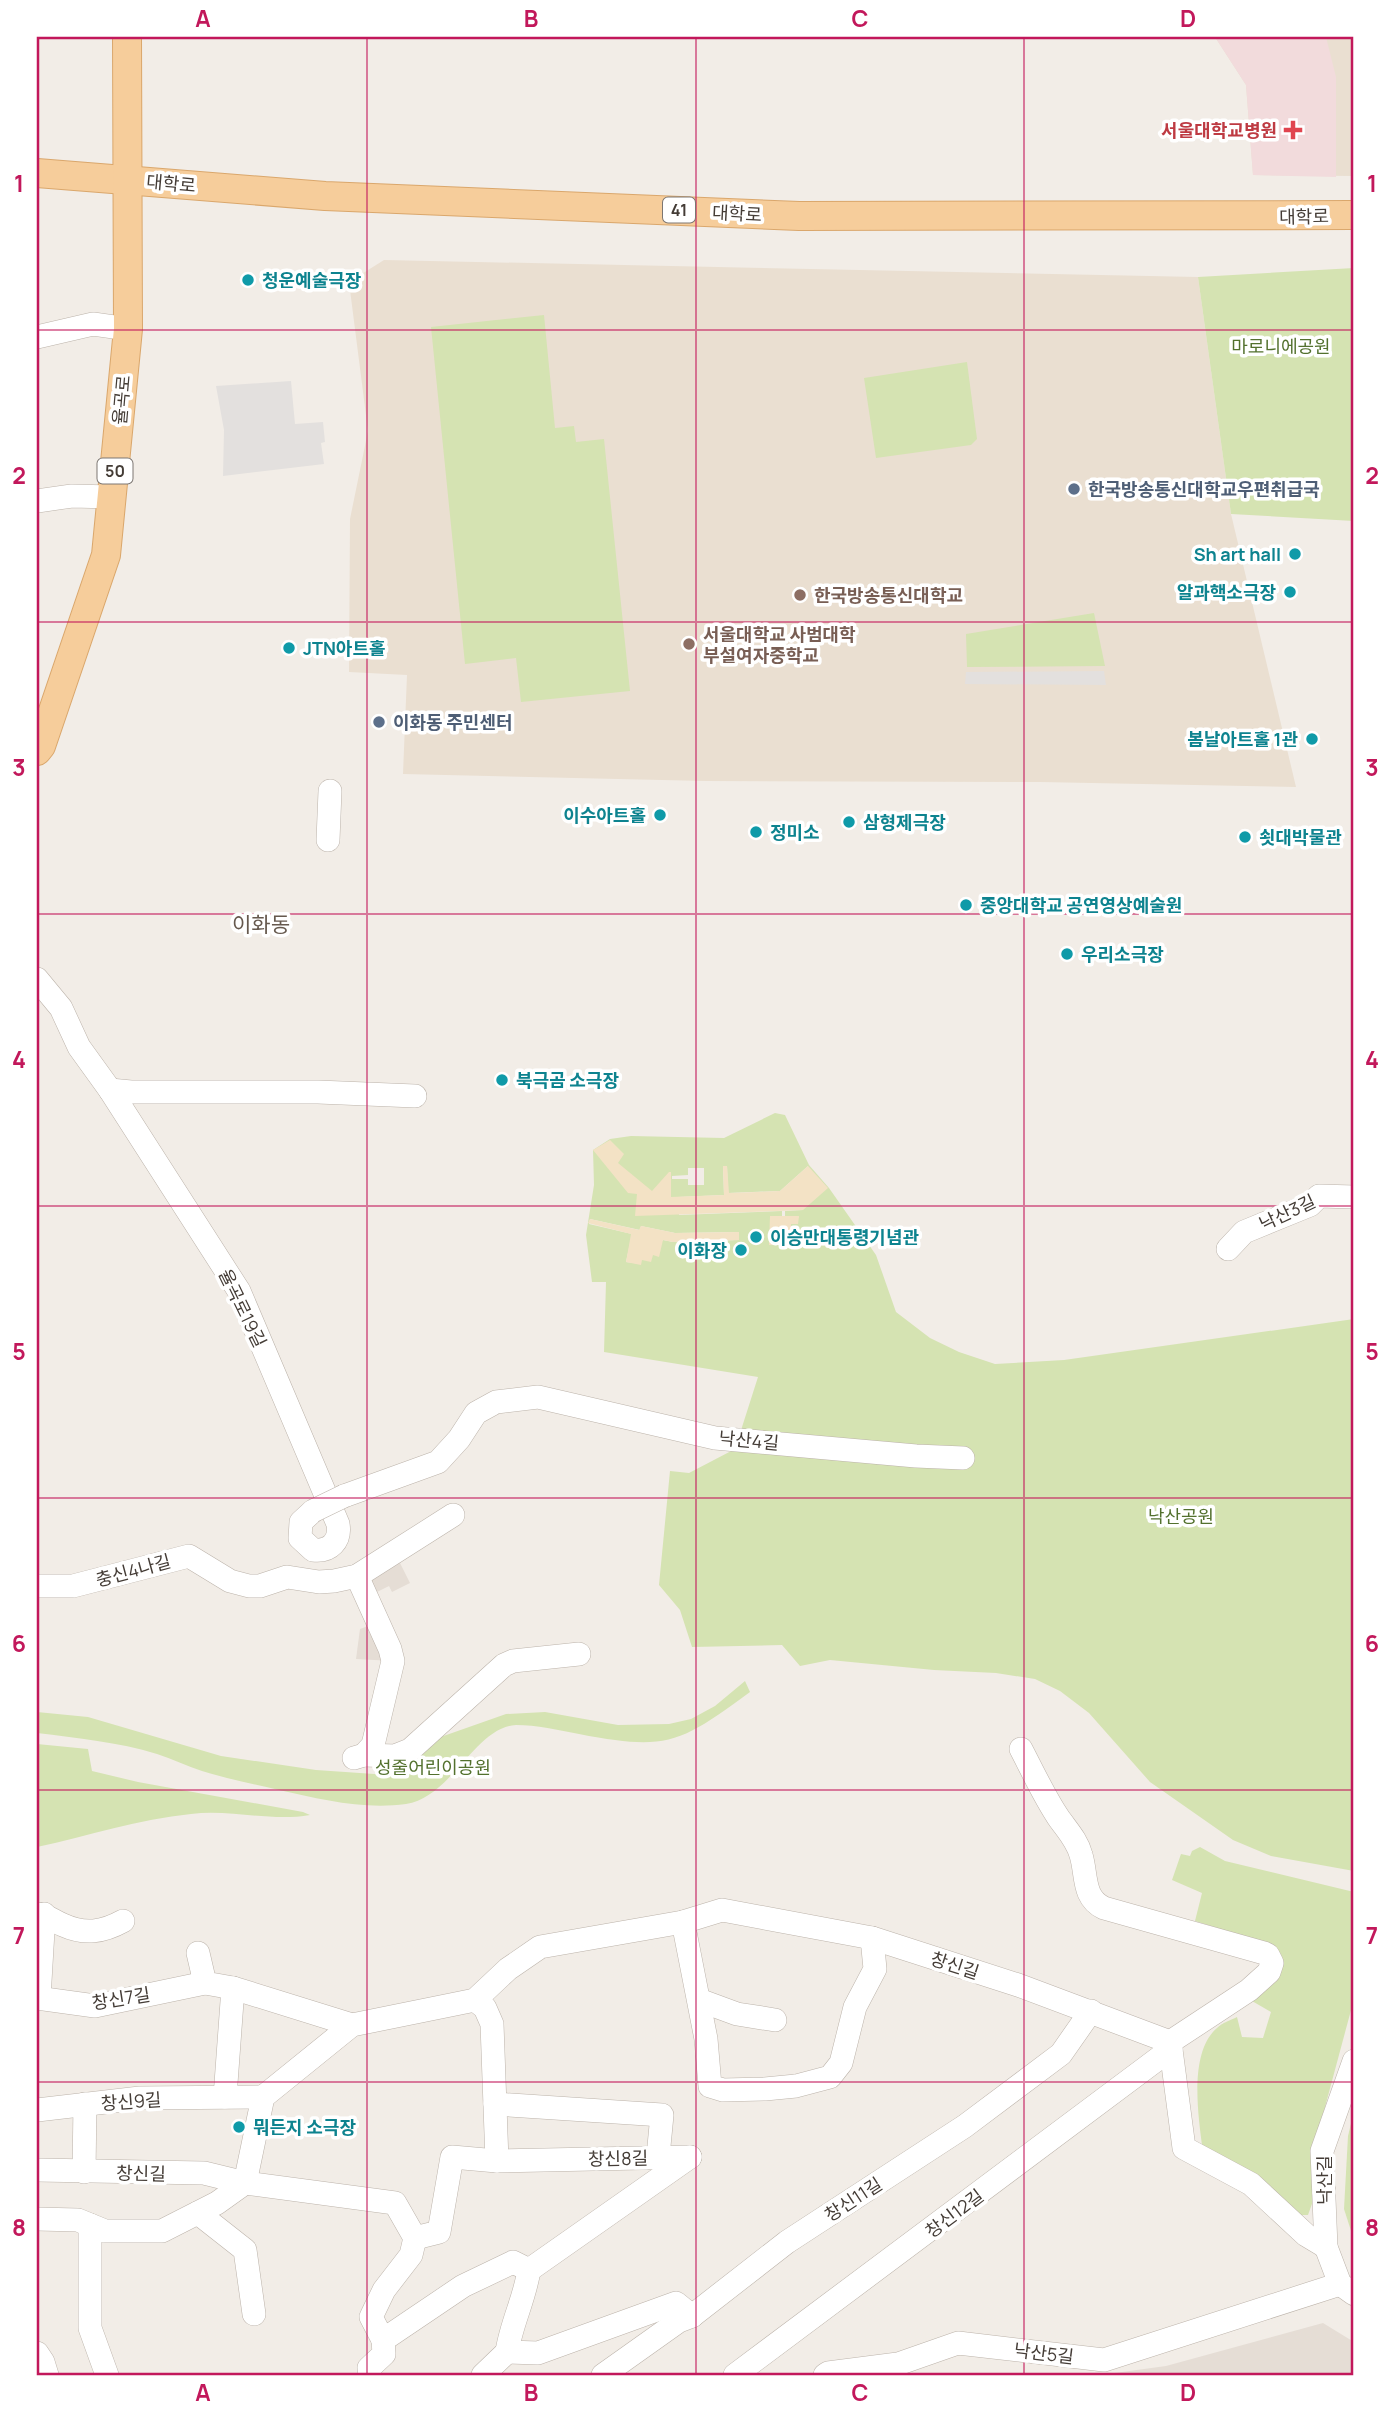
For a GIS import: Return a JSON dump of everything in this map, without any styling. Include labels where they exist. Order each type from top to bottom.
[{"type":"main road","name":"율곡로","points":[[37,751],[106,555],[128,330],[127,37]]},
{"type":"main road","name":"대학로","points":[[37,173],[326,196],[799,216],[1354,215]]},
{"type":"street","points":[[37,337],[93,324],[128,330]]},
{"type":"street","points":[[37,501],[72,496],[112,497]]},
{"type":"street","points":[[328,840],[330,791]]},
{"type":"street","name":"율곡로19길","points":[[37,979],[61,1008],[79,1047],[110,1090],[239,1291],[338,1524],[338,1536],[325,1550],[313,1550],[303,1543],[300,1538],[301,1522],[313,1511],[344,1496],[438,1462],[459,1439],[476,1413],[496,1402],[538,1396]]},
{"type":"street","points":[[110,1090],[415,1096]]},
{"type":"street","name":"낙산3길","points":[[1228,1249],[1244,1233],[1310,1205],[1319,1196],[1354,1197]]},
{"type":"street","name":"낙산4길","points":[[538,1396],[715,1438],[963,1458]]},
{"type":"street","name":"충신4나길","points":[[37,1586],[73,1587],[189,1556],[230,1581],[249,1586],[260,1586],[287,1577],[319,1582],[334,1581],[357,1576],[453,1515]]},
{"type":"street","points":[[357,1576],[392,1655],[363,1750],[395,1756],[435,1739]]},
{"type":"street","points":[[410,1750],[504,1665],[513,1661],[579,1654]]},
{"type":"street","name":"창신12길","points":[[735,2375],[1171,2046],[1250,1990],[1269,1972],[1272,1963],[1264,1953],[1104,1908],[1095,1903],[1086,1887],[1084,1866],[1077,1844],[1021,1749]]},
{"type":"street","name":"창신길","points":[[475,2000],[508,1969],[540,1947],[683,1922],[722,1910],[872,1938],[1091,2011],[1171,2046]]},
{"type":"street","points":[[38,1998],[41,1914],[62,1925],[83,1931],[105,1930],[123,1921]]},
{"type":"street","points":[[683,1922],[706,2039],[710,2085],[723,2090],[765,2090],[821,2081],[830,2077],[841,2063],[855,2007],[872,1979],[875,1960],[872,1938]]},
{"type":"street","points":[[198,1953],[205,1983],[233,1988],[352,2025]]},
{"type":"street","name":"창신7길","points":[[38,1998],[95,2006],[205,1983]]},
{"type":"street","points":[[225,2097],[233,1988]]},
{"type":"street","points":[[37,2219],[78,2220],[105,2231],[162,2231],[198,2213],[245,2183],[263,2097],[352,2025],[475,2000],[485,2008],[492,2024],[497,2161]]},
{"type":"street","points":[[699,2000],[737,2014],[775,2020]]},
{"type":"street","name":"창신11길","points":[[603,2375],[679,2321],[692,2316],[787,2242],[965,2126],[1061,2054],[1091,2011]]},
{"type":"street","points":[[1171,2046],[1184,2148],[1251,2184],[1306,2235],[1326,2247]]},
{"type":"street","name":"낙산길","points":[[1347,2289],[1326,2247],[1322,2151],[1354,2060]]},
{"type":"street","name":"창신9길","points":[[37,2110],[140,2098],[263,2097]]},
{"type":"street","points":[[84,2172],[85,2104]]},
{"type":"street","points":[[495,2104],[662,2115],[659,2146]]},
{"type":"street","name":"창신8길","points":[[415,2238],[439,2232],[452,2157],[497,2161],[690,2157],[530,2270]]},
{"type":"street","name":"창신길","points":[[37,2169],[204,2173],[245,2183]]},
{"type":"street","points":[[245,2183],[395,2203],[415,2238],[411,2255],[384,2290],[371,2318],[383,2340],[384,2354],[369,2368],[369,2375]]},
{"type":"street","points":[[198,2213],[245,2250],[254,2314]]},
{"type":"street","points":[[90,2225],[90,2328],[107,2375]]},
{"type":"street","points":[[383,2340],[463,2286],[513,2262],[530,2270],[527,2284],[510,2331],[507,2352],[483,2375]]},
{"type":"street","name":"낙산5길","points":[[825,2375],[898,2364],[958,2343],[1104,2360],[1347,2289]]},
{"type":"street","points":[[507,2352],[538,2353],[676,2303],[692,2316]]},
{"type":"street","points":[[37,2353],[47,2375]]},
{"type":"shaded area","name":"서울대학교병원","points":[[1215,37],[1354,37],[1354,176],[1253,175],[1246,85]]},
{"type":"shaded area","name":"서울대학교병원","points":[[1215,37],[1326,37],[1336,77],[1336,177],[1253,175],[1246,85]]},
{"type":"shaded area","name":"한국방송통신대학교","points":[[384,260],[1198,277],[1231,514],[1296,787],[1040,782],[706,781],[403,774],[407,675],[349,672],[350,519],[368,431],[349,282]]},
{"type":"shaded area","points":[[291,381],[295,424],[323,422],[325,442],[321,443],[324,464],[223,476],[224,430],[216,386]]},
{"type":"shaded area","points":[[1104,671],[1106,685],[965,684],[966,672]]},
{"type":"shaded area","points":[[394,1551],[410,1583],[392,1592],[389,1586],[367,1597],[357,1576]]},
{"type":"shaded area","points":[[379,1622],[393,1661],[356,1659],[360,1629]]},
{"type":"shaded area","points":[[1323,2323],[1354,2342],[1354,2375],[1100,2375],[1166,2366]]},
{"type":"green space","name":"마로니에공원","points":[[1354,268],[1354,521],[1231,514],[1198,277]]},
{"type":"green space","points":[[544,315],[555,428],[574,426],[576,442],[604,439],[630,691],[521,702],[516,658],[465,664],[431,327]]},
{"type":"green space","points":[[967,362],[977,439],[971,445],[876,458],[864,378]]},
{"type":"green space","points":[[1094,613],[1105,666],[967,667],[966,634]]},
{"type":"green space","name":"낙산공원","points":[[775,1113],[785,1115],[809,1165],[829,1188],[876,1255],[896,1312],[930,1338],[959,1352],[995,1364],[1064,1360],[1354,1319],[1354,1871],[1271,1856],[1233,1840],[1150,1782],[1089,1713],[1060,1691],[1035,1679],[996,1673],[830,1660],[800,1666],[782,1645],[692,1647],[680,1610],[659,1585],[670,1471],[689,1473],[735,1449],[758,1377],[604,1352],[606,1282],[592,1282],[586,1235],[594,1185],[593,1150],[610,1139],[631,1136],[724,1138]],"holes":[[[723,1166],[727,1166],[728,1193],[780,1191],[808,1166],[803,1210],[785,1211],[785,1216],[799,1217],[791,1224],[791,1244],[770,1217],[782,1216],[782,1211],[679,1215],[678,1197],[724,1195]],[[688,1168],[704,1168],[704,1185],[688,1185],[688,1179],[672,1179],[672,1176],[688,1175]],[[590,1219],[640,1230],[641,1226],[675,1233],[739,1232],[739,1240],[663,1240],[652,1255],[641,1260],[641,1264],[626,1262],[632,1234],[589,1224]]]},
{"type":"green space","name":"성줄어린이공원","points":[[745,1681],[750,1692],[706,1723],[671,1739],[633,1742],[531,1726],[516,1725],[501,1729],[475,1749],[437,1789],[422,1799],[406,1804],[358,1805],[310,1797],[212,1774],[127,1746],[37,1733],[37,1712],[88,1717],[221,1756],[316,1770],[389,1775],[435,1739],[506,1714],[545,1712],[618,1725],[669,1724],[691,1719],[715,1706]]},
{"type":"green space","points":[[37,1744],[88,1749],[92,1771],[310,1815],[280,1817],[206,1813],[172,1816],[37,1847]]},
{"type":"green space","points":[[1200,1847],[1225,1861],[1354,1892],[1354,1999],[1314,2148],[1313,2201],[1308,2215],[1291,2215],[1202,2145],[1198,2084],[1202,2052],[1217,2028],[1237,2017],[1242,2037],[1263,2038],[1271,2012],[1252,2001],[1275,1978],[1233,1933],[1195,1921],[1202,1893],[1172,1880],[1181,1854],[1190,1856],[1192,1851]]},
{"type":"green space","points":[[1354,2111],[1354,2240],[1344,2209],[1348,2136]]},
{"type":"sand","points":[[610,1140],[624,1154],[618,1163],[652,1191],[671,1172],[671,1197],[724,1195],[723,1166],[727,1166],[729,1193],[780,1191],[808,1166],[828,1188],[803,1210],[635,1216],[637,1194],[628,1193],[593,1150]]},
{"type":"sand","points":[[770,1216],[799,1216],[798,1224],[791,1224],[791,1245],[769,1245]]},
{"type":"sand","points":[[590,1219],[639,1230],[641,1226],[675,1233],[739,1232],[739,1240],[663,1240],[659,1257],[653,1255],[651,1262],[642,1260],[641,1265],[626,1262],[631,1234],[588,1223]]},
{"type":"place","name":"서울대학교병원","points":[[1293,130]]},
{"type":"place","name":"청운예술극장","points":[[248,280]]},
{"type":"place","name":"한국방송통신대학교우편취급국","points":[[1074,489]]},
{"type":"place","name":"Sh art hall","points":[[1295,554]]},
{"type":"place","name":"알과핵소극장","points":[[1290,592]]},
{"type":"place","name":"한국방송통신대학교","points":[[800,595]]},
{"type":"place","name":"서울대학교 사범대학 부설여자중학교","points":[[689,644]]},
{"type":"place","name":"JTN아트홀","points":[[289,648]]},
{"type":"place","name":"이화동 주민센터","points":[[379,722]]},
{"type":"place","name":"봄날아트홀 1관","points":[[1312,739]]},
{"type":"place","name":"이수아트홀","points":[[660,815]]},
{"type":"place","name":"삼형제극장","points":[[849,822]]},
{"type":"place","name":"정미소","points":[[756,832]]},
{"type":"place","name":"쇳대박물관","points":[[1245,837]]},
{"type":"place","name":"중앙대학교 공연영상예술원","points":[[966,905]]},
{"type":"place","name":"우리소극장","points":[[1067,954]]},
{"type":"place","name":"북극곰 소극장","points":[[502,1080]]},
{"type":"place","name":"이승만대통령기념관","points":[[756,1237]]},
{"type":"place","name":"이화장","points":[[741,1250]]},
{"type":"place","name":"뭐든지 소극장","points":[[239,2127]]},
{"type":"district","name":"이화동","points":[[261,924]]}]
